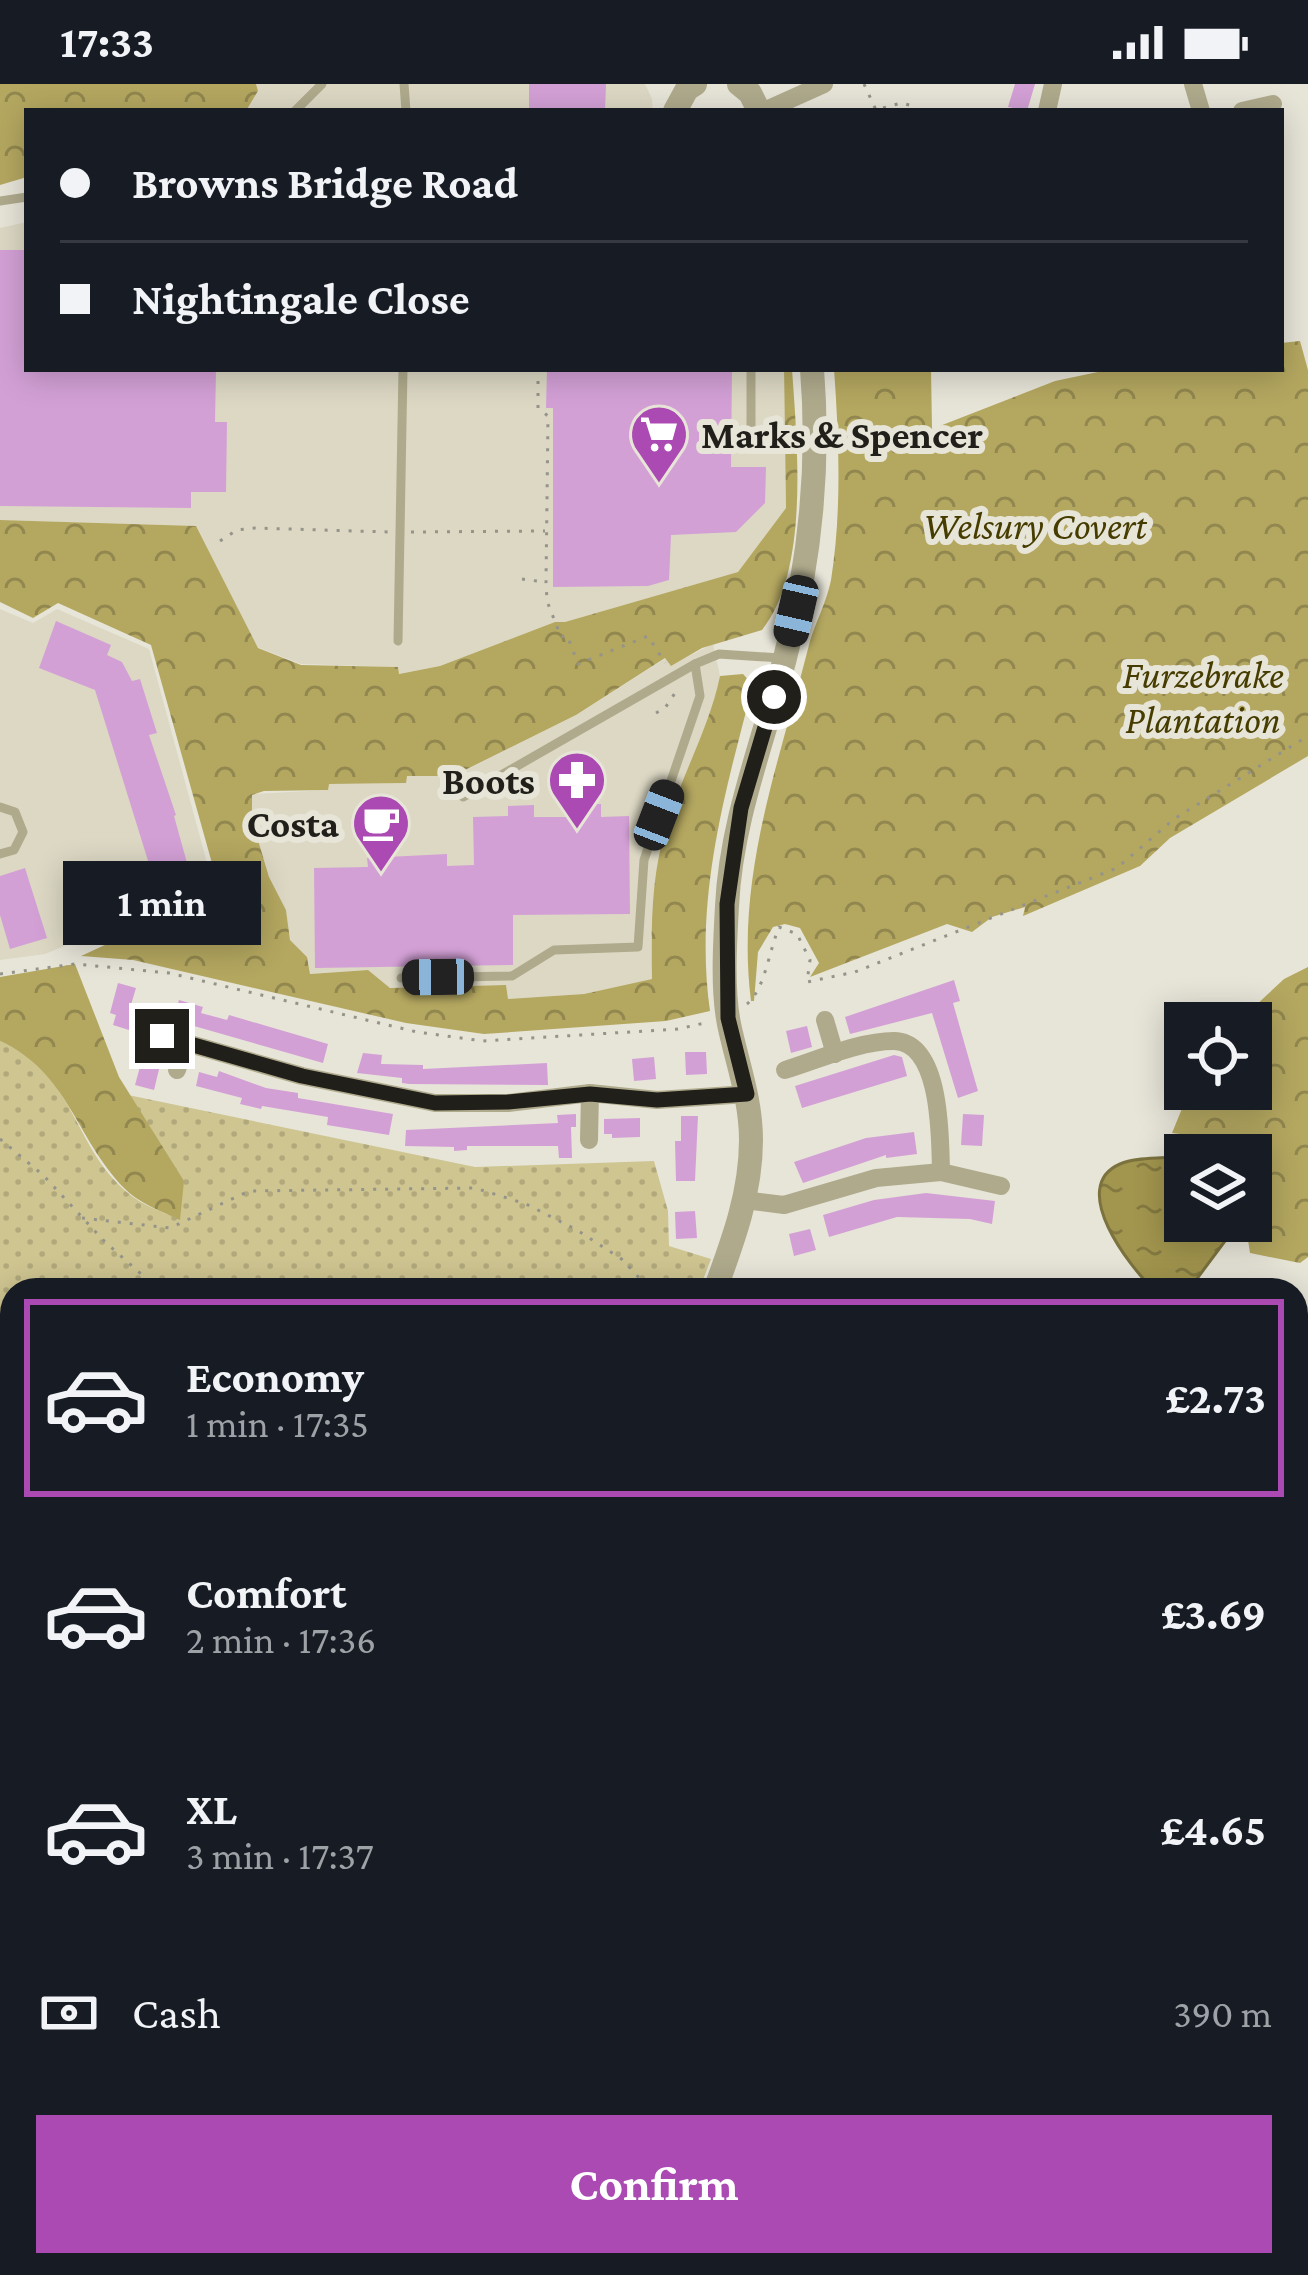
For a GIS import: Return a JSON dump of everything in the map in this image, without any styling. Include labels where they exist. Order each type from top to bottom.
[{"type":"street","points":[[671,100],[695,84]]},
{"type":"street","points":[[739,84],[759,108]]},
{"type":"street","points":[[768,108],[824,84]]},
{"type":"street","points":[[1255,108],[1273,104]]},
{"type":"street","points":[[719,1278],[744,1200],[751,1140],[747,1094],[728,1013],[727,904],[741,808],[785,660],[809,540],[815,461],[812,372]]},
{"type":"street","points":[[825,1020],[835,1054]]},
{"type":"street","points":[[162,1036],[302,1076],[435,1103],[590,1094],[657,1100],[747,1094]]},
{"type":"street","points":[[784,1070],[895,1041],[911,1045],[924,1059],[939,1117],[941,1172]]},
{"type":"street","points":[[177,1070],[185,1042]]},
{"type":"street","points":[[590,1094],[590,1140]]},
{"type":"street","points":[[744,1200],[784,1205],[876,1178],[941,1172],[1000,1186]]},
{"type":"lane","points":[[398,641],[403,372]]},
{"type":"lane","points":[[751,372],[751,447]]},
{"type":"lane","points":[[463,797],[695,664],[719,654],[785,660]]},
{"type":"lane","points":[[401,978],[512,976],[554,950],[638,947],[644,860],[700,696],[695,664]]},
{"type":"lane","points":[[0,807],[15,812],[23,832],[14,850],[0,854]]},
{"type":"path","points":[[883,108],[901,103],[917,108]]},
{"type":"path","points":[[538,372],[538,408],[548,416],[546,582],[561,637],[567,635],[578,664],[648,636],[661,658]]},
{"type":"path","points":[[220,541],[237,530],[255,529],[547,531]]},
{"type":"path","points":[[522,579],[546,582]]},
{"type":"path","points":[[0,974],[75,964],[170,974],[417,1032],[483,1041],[678,1029],[752,1003],[778,927],[797,934],[811,960],[807,982],[855,972],[1117,868],[1174,819],[1308,736]]},
{"type":"path","points":[[0,1139],[146,1278]]},
{"type":"path","points":[[82,1218],[170,1228],[249,1191],[475,1188],[526,1204],[577,1230],[622,1260],[639,1278]]},
{"type":"shaded area","points":[[256,84],[645,84],[653,108],[248,108],[258,92]]},
{"type":"shaded area","points":[[24,223],[24,372],[784,372],[786,508],[738,572],[555,622],[440,666],[398,674],[398,667],[301,664],[257,647],[195,526],[0,520],[0,228]]},
{"type":"shaded area","points":[[0,609],[33,623],[57,609],[149,649],[213,885],[45,954],[0,960]]},
{"type":"shaded area","points":[[713,644],[720,676],[715,701],[666,825],[651,939],[652,979],[584,994],[507,999],[506,985],[390,988],[367,970],[310,974],[307,957],[290,940],[286,910],[269,877],[252,820],[252,794],[327,790],[328,784],[405,783],[406,776],[456,775],[456,787],[460,773],[576,715],[666,658],[671,665]]},
{"type":"green space","points":[[0,84],[256,84],[258,91],[248,108],[24,108],[24,178],[0,185]]},
{"type":"green space","points":[[1300,341],[1308,370],[1308,756],[1170,838],[1140,866],[1023,916],[1025,907],[992,917],[972,932],[947,924],[810,977],[819,963],[800,928],[773,927],[758,952],[751,1001],[749,908],[763,819],[810,641],[829,588],[834,554],[838,475],[834,372],[931,372],[932,429],[1055,381],[1098,372],[1284,372],[1284,343]]},
{"type":"green space","points":[[784,372],[792,372],[794,540],[777,605],[762,630],[702,648],[671,666],[665,658],[576,715],[461,772],[466,784],[456,788],[455,776],[407,776],[406,783],[329,784],[328,790],[252,795],[252,820],[269,877],[286,910],[290,940],[307,957],[310,974],[368,970],[390,988],[506,985],[508,999],[584,994],[652,979],[655,884],[666,828],[720,676],[743,674],[753,685],[709,887],[706,969],[710,1011],[666,1021],[484,1034],[406,1023],[133,960],[81,956],[220,892],[151,645],[58,603],[33,618],[0,602],[0,520],[196,526],[258,648],[301,665],[398,667],[399,674],[440,666],[555,622],[738,572],[786,508]]},
{"type":"green space","points":[[75,964],[119,1077],[184,1181],[180,1220],[124,1188],[42,1070],[0,1041],[0,977]]},
{"type":"green space","points":[[1308,967],[1308,1257],[1300,1263],[1250,1253],[1248,1242],[1272,1242],[1272,1134],[1172,1133],[1181,1110],[1272,1110],[1272,1002],[1259,1002],[1284,979]]},
{"type":"green space","points":[[0,1041],[45,1073],[95,1154],[128,1193],[179,1219],[165,1155],[128,1095],[475,1167],[654,1161],[668,1211],[669,1246],[711,1259],[704,1278],[0,1278]]},
{"type":"water","points":[[1164,1157],[1164,1242],[1224,1242],[1197,1278],[1143,1278],[1131,1264],[1101,1208],[1105,1175],[1120,1164]]},
{"type":"building","points":[[529,84],[606,84],[605,108],[529,108]]},
{"type":"building","points":[[1015,84],[1035,84],[1028,108],[1008,107]]},
{"type":"building","points":[[0,250],[24,250],[24,372],[216,372],[215,422],[227,422],[226,492],[191,492],[191,508],[0,506]]},
{"type":"building","name":"Marks & Spencer","points":[[547,372],[732,372],[731,467],[766,467],[765,503],[736,532],[671,535],[669,580],[648,586],[553,587],[553,408],[546,408]]},
{"type":"building","points":[[56,621],[111,645],[107,655],[122,662],[132,681],[140,679],[157,733],[149,735],[189,870],[154,880],[95,690],[39,668]]},
{"type":"building","points":[[571,804],[601,804],[601,817],[629,816],[630,914],[513,915],[513,965],[315,968],[314,868],[368,867],[367,858],[447,854],[447,866],[474,865],[473,817],[508,816],[508,806],[534,805],[534,817],[571,817]]},
{"type":"building","points":[[25,868],[47,938],[10,949],[0,915],[0,876]]},
{"type":"building","points":[[954,980],[960,1001],[953,1003],[978,1091],[958,1098],[932,1013],[850,1034],[845,1017]]},
{"type":"building","points":[[118,983],[136,988],[130,1008],[138,1010],[132,1031],[113,1025],[116,1015],[110,1013]]},
{"type":"building","points":[[179,1000],[203,1007],[201,1013],[227,1020],[229,1015],[328,1044],[323,1063],[173,1020]]},
{"type":"building","points":[[807,1026],[812,1047],[791,1053],[786,1031]]},
{"type":"building","points":[[144,1052],[162,1057],[154,1090],[135,1085]]},
{"type":"building","points":[[685,1052],[706,1052],[707,1074],[686,1075]]},
{"type":"building","points":[[363,1053],[382,1055],[381,1064],[423,1065],[423,1069],[547,1063],[548,1085],[402,1083],[402,1078],[357,1073]]},
{"type":"building","points":[[894,1055],[902,1057],[907,1076],[802,1108],[795,1086]]},
{"type":"building","points":[[654,1057],[656,1079],[634,1081],[632,1059]]},
{"type":"building","points":[[219,1071],[266,1088],[298,1093],[298,1098],[393,1114],[389,1135],[327,1125],[328,1117],[240,1104],[242,1098],[196,1086],[199,1072],[217,1077]]},
{"type":"building","points":[[576,1114],[576,1127],[571,1127],[572,1158],[559,1158],[558,1146],[467,1146],[467,1150],[454,1151],[454,1147],[405,1146],[406,1130],[558,1123],[557,1115]]},
{"type":"building","points":[[963,1114],[984,1115],[982,1146],[961,1145]]},
{"type":"building","points":[[681,1116],[698,1116],[695,1181],[676,1181],[675,1141],[681,1141]]},
{"type":"building","points":[[640,1118],[640,1137],[604,1134],[604,1119]]},
{"type":"building","points":[[914,1132],[917,1154],[886,1155],[803,1183],[794,1162],[866,1138]]},
{"type":"building","points":[[926,1193],[995,1201],[992,1224],[897,1217],[829,1237],[823,1215],[874,1200]]},
{"type":"building","points":[[695,1211],[697,1238],[676,1239],[675,1212]]},
{"type":"building","points":[[810,1229],[816,1250],[794,1256],[789,1234]]},
{"type":"place","name":"Marks & Spencer","points":[[659,485]]},
{"type":"place","name":"Boots","points":[[577,831]]},
{"type":"place","name":"Costa","points":[[381,874]]},
{"type":"route","points":[[162,1036],[302,1076],[435,1103],[590,1094],[657,1100],[747,1094],[728,1018],[727,904],[741,808],[774,697]]},
{"type":"park label","name":"Welsury Covert","points":[[1035,525]]},
{"type":"park label","name":"Furzebrake Plantation","points":[[1203,696]]}]
